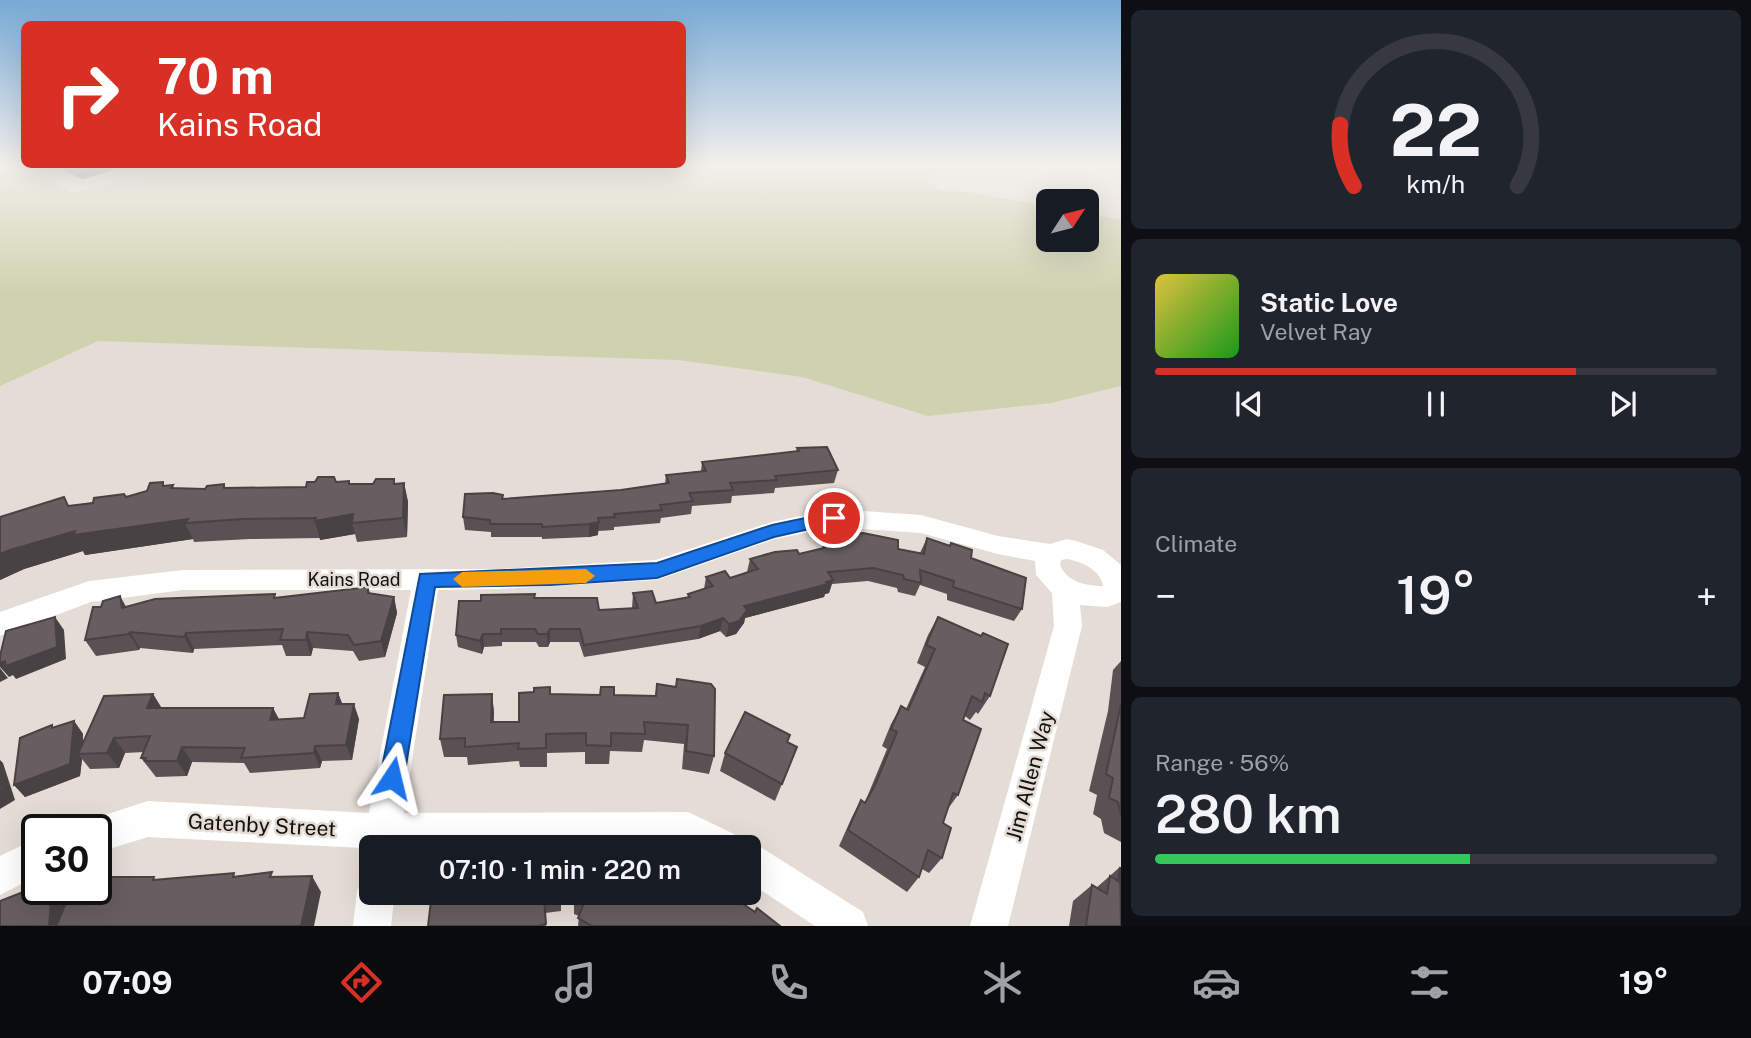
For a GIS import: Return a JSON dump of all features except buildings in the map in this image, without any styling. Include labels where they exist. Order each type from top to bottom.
[{"type":"street","name":"Kains Road","points":[[0,624],[89,592],[183,580],[550,578],[657,570],[772,531],[834,518],[921,524],[998,545],[1055,571],[1114,588]]},
{"type":"street","points":[[1055,571],[1057,550],[1079,551],[1105,564],[1114,588]]},
{"type":"street","name":"Jim Allen Way","points":[[989,926],[1068,626],[1055,571]]},
{"type":"street","points":[[383,835],[426,580]]},
{"type":"street","name":"Jim Allen Way","points":[[1068,626],[1114,588]]},
{"type":"street","name":"Gatenby Street","points":[[112,830],[148,819],[359,837]]},
{"type":"street","name":"Gatenby Street","points":[[518,835],[688,830],[698,835]]},
{"type":"street","points":[[0,876],[21,865]]},
{"type":"street","points":[[761,869],[849,926]]},
{"type":"street","points":[[372,926],[374,905]]},
{"type":"green space","points":[[0,209],[1036,209],[1036,252],[1099,252],[1099,215],[1121,220],[1121,386],[1051,403],[928,416],[802,377],[678,360],[98,341],[0,386]]},
{"type":"slow traffic","points":[[462,579],[586,576]]},
{"type":"route","points":[[392,778],[426,580],[550,578],[657,570],[772,531],[834,518]]}]
